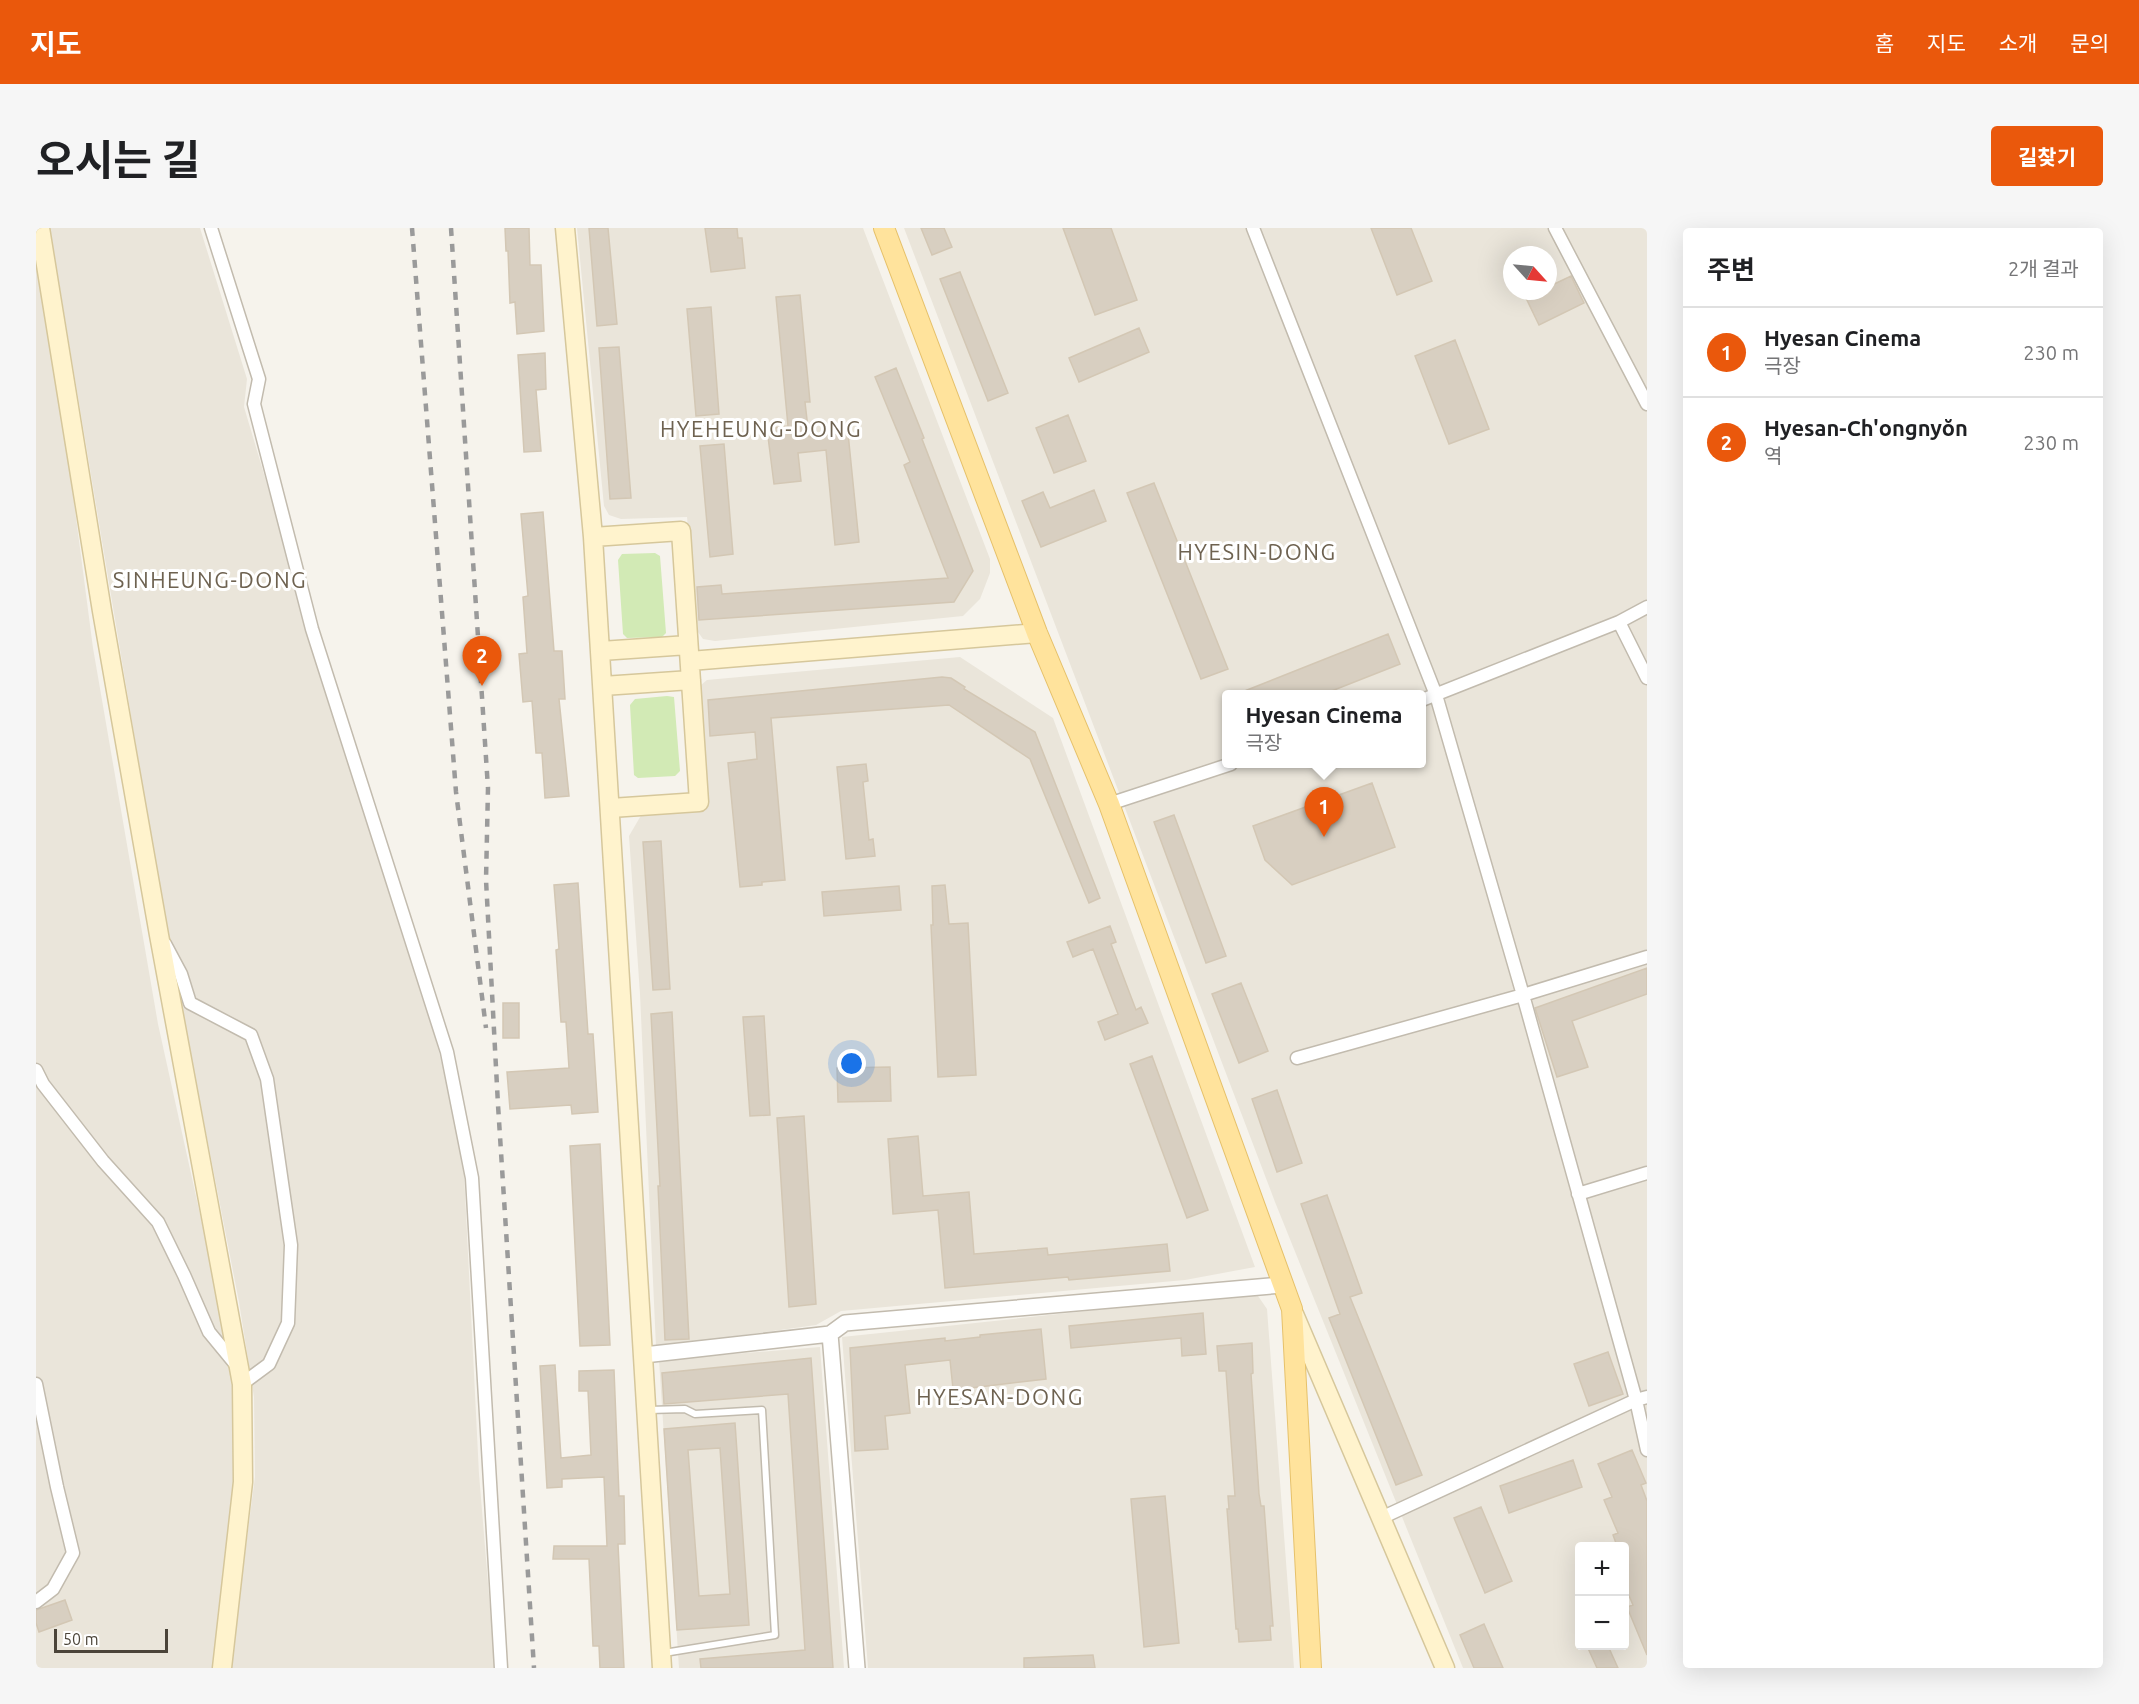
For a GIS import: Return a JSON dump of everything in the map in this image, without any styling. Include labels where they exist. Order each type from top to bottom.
[{"type":"main road","points":[[40,228],[104,622],[159,935],[241,1376],[243,1482],[222,1668]]},
{"type":"main road","points":[[565,228],[593,537],[603,686],[661,1661]]},
{"type":"main road","points":[[884,228],[1037,633],[1109,804],[1282,1285],[1445,1668]]},
{"type":"main road","points":[[593,537],[681,531],[691,680],[699,802],[611,808]]},
{"type":"main road","points":[[600,651],[689,653],[1037,633]]},
{"type":"main road","points":[[603,686],[691,680]]},
{"type":"main road","points":[[1292,1309],[1311,1668]]},
{"type":"street","points":[[211,228],[259,379],[254,404],[312,629],[447,1052],[472,1178],[501,1668]]},
{"type":"street","points":[[1253,228],[1436,695],[1578,1194],[1641,1398],[1647,1450]]},
{"type":"street","points":[[1556,228],[1647,404]]},
{"type":"street","points":[[1426,699],[1619,622],[1647,607]]},
{"type":"street","points":[[1619,622],[1647,678]]},
{"type":"street","points":[[1109,804],[1222,767]]},
{"type":"street","points":[[36,1070],[43,1084],[103,1161],[158,1222],[209,1332],[241,1376],[269,1364],[288,1323],[291,1245],[267,1080],[251,1035],[189,1003],[182,974],[159,935]]},
{"type":"street","points":[[1297,1058],[1523,995],[1647,957]]},
{"type":"street","points":[[1578,1194],[1647,1173]]},
{"type":"street","points":[[644,1354],[830,1334],[845,1323],[1282,1285]]},
{"type":"street","points":[[830,1334],[857,1668]]},
{"type":"street","points":[[36,1383],[73,1553],[53,1589],[36,1602]]},
{"type":"street","points":[[1381,1518],[1641,1398]]},
{"type":"lane","points":[[647,1410],[685,1409],[696,1414],[762,1410],[775,1635],[661,1661]]},
{"type":"shaded area","points":[[50,228],[200,228],[247,379],[244,407],[350,763],[421,986],[446,1078],[464,1173],[479,1474],[495,1668],[230,1668],[255,1477],[254,1397],[239,1302],[167,932]]},
{"type":"shaded area","points":[[577,228],[863,228],[990,559],[990,573],[980,599],[963,616],[715,641],[703,639],[698,632],[687,517],[621,519],[609,515],[604,506]]},
{"type":"shaded area","points":[[904,228],[1647,228],[1647,1668],[1463,1668],[1275,1202]]},
{"type":"shaded area","points":[[36,235],[51,326],[93,648],[158,1024],[237,1382],[232,1516],[214,1668],[36,1668]]},
{"type":"shaded area","points":[[960,657],[1053,718],[1255,1267],[1185,1280],[841,1311],[816,1325],[656,1347],[640,994],[629,836],[643,812],[709,806],[700,693],[701,685],[707,680]]},
{"type":"shaded area","points":[[1239,1295],[1258,1296],[1267,1309],[1294,1668],[868,1668],[842,1337]]},
{"type":"shaded area","points":[[820,1347],[844,1668],[679,1668],[659,1360]]},
{"type":"green space","points":[[655,553],[660,556],[666,633],[662,637],[627,638],[623,634],[618,560],[622,554]]},
{"type":"green space","points":[[674,697],[680,771],[675,776],[638,778],[634,775],[630,705],[635,699]]},
{"type":"building","points":[[505,228],[529,228],[530,265],[541,265],[544,331],[517,334],[515,302],[510,303]]},
{"type":"building","points":[[589,228],[608,228],[617,324],[597,326]]},
{"type":"building","points":[[705,228],[737,228],[738,238],[742,238],[745,268],[711,272]]},
{"type":"building","points":[[921,228],[944,228],[952,247],[932,255]]},
{"type":"building","points":[[1063,228],[1111,228],[1137,300],[1095,315]]},
{"type":"building","points":[[1371,228],[1411,228],[1432,281],[1397,295]]},
{"type":"building","points":[[960,272],[1008,393],[988,401],[940,279]]},
{"type":"building","points":[[1571,276],[1584,303],[1539,325],[1527,300],[1557,300],[1557,283]]},
{"type":"building","points":[[800,295],[810,402],[805,402],[809,437],[848,433],[859,542],[835,545],[826,450],[798,453],[801,481],[774,484],[767,429],[788,426],[776,297]]},
{"type":"building","points":[[711,307],[719,414],[696,416],[687,309]]},
{"type":"building","points":[[1139,328],[1149,352],[1079,382],[1069,358]]},
{"type":"building","points":[[1455,340],[1489,429],[1449,444],[1415,356]]},
{"type":"building","points":[[619,347],[631,498],[610,499],[599,348]]},
{"type":"building","points":[[545,353],[546,389],[536,390],[541,451],[524,452],[518,355]]},
{"type":"building","points":[[896,368],[973,571],[954,602],[699,620],[697,587],[721,585],[722,594],[948,578],[904,465],[910,462],[875,377]]},
{"type":"building","points":[[1068,415],[1086,461],[1054,473],[1036,428]]},
{"type":"building","points":[[724,444],[733,554],[710,557],[700,446]]},
{"type":"building","points":[[1154,483],[1228,669],[1201,679],[1127,493]]},
{"type":"building","points":[[1094,490],[1106,521],[1041,547],[1022,501],[1043,492],[1050,508]]},
{"type":"building","points":[[543,512],[554,651],[562,651],[565,699],[559,699],[569,796],[545,798],[542,753],[536,753],[532,701],[523,702],[519,654],[527,653],[523,597],[528,596],[521,514]]},
{"type":"building","points":[[1388,634],[1400,664],[1334,690],[1247,690]]},
{"type":"building","points":[[942,677],[951,678],[965,687],[964,689],[1035,732],[1100,898],[1089,903],[1030,759],[949,705],[771,718],[785,880],[740,887],[728,763],[757,759],[755,732],[710,736],[708,700]]},
{"type":"building","points":[[866,764],[868,781],[863,782],[869,840],[873,839],[875,856],[846,859],[837,767]]},
{"type":"building","points":[[1372,783],[1395,847],[1292,885],[1265,860],[1253,826]]},
{"type":"building","points":[[1174,815],[1226,956],[1206,963],[1154,822]]},
{"type":"building","points":[[661,841],[670,989],[653,990],[643,842]]},
{"type":"building","points":[[578,883],[588,1034],[593,1034],[598,1112],[572,1114],[571,1105],[510,1109],[507,1072],[569,1068],[566,1022],[561,1022],[554,885]]},
{"type":"building","points":[[945,885],[949,924],[968,923],[976,1075],[938,1077],[931,925],[933,925],[932,886]]},
{"type":"building","points":[[899,886],[901,910],[824,916],[822,892]]},
{"type":"building","points":[[1110,926],[1116,942],[1111,944],[1136,1010],[1141,1007],[1148,1023],[1105,1040],[1098,1022],[1118,1014],[1093,949],[1073,957],[1067,942]]},
{"type":"building","points":[[1647,968],[1647,994],[1572,1021],[1588,1067],[1557,1077],[1535,1008]]},
{"type":"building","points":[[1241,983],[1268,1051],[1239,1063],[1212,994]]},
{"type":"building","points":[[503,1003],[519,1003],[519,1038],[503,1038]]},
{"type":"building","points":[[672,1012],[689,1339],[665,1340],[651,1014]]},
{"type":"building","points":[[764,1016],[770,1115],[750,1116],[743,1017]]},
{"type":"building","points":[[1152,1056],[1208,1210],[1187,1218],[1130,1064]]},
{"type":"building","points":[[890,1067],[891,1101],[838,1102],[837,1068]]},
{"type":"building","points":[[1277,1090],[1302,1163],[1277,1172],[1252,1099]]},
{"type":"building","points":[[804,1116],[816,1304],[789,1307],[777,1118]]},
{"type":"building","points":[[918,1136],[923,1196],[969,1192],[974,1254],[1047,1248],[1048,1255],[1167,1244],[1170,1271],[945,1288],[938,1210],[893,1214],[888,1139]]},
{"type":"building","points":[[600,1144],[610,1345],[580,1346],[570,1146]]},
{"type":"building","points":[[1327,1195],[1362,1293],[1350,1297],[1422,1475],[1396,1485],[1329,1318],[1340,1314],[1301,1204]]},
{"type":"building","points":[[1203,1313],[1206,1354],[1182,1356],[1181,1338],[1071,1348],[1069,1326]]},
{"type":"building","points":[[1041,1329],[1046,1379],[971,1388],[973,1406],[955,1408],[950,1360],[905,1365],[910,1413],[885,1416],[888,1449],[855,1451],[850,1348],[945,1338],[945,1341]]},
{"type":"building","points":[[1252,1343],[1253,1373],[1251,1374],[1259,1494],[1261,1506],[1264,1506],[1273,1626],[1270,1626],[1271,1640],[1239,1642],[1238,1629],[1236,1629],[1227,1509],[1229,1509],[1228,1496],[1235,1496],[1226,1371],[1219,1371],[1217,1346]]},
{"type":"building","points":[[1608,1352],[1623,1394],[1589,1406],[1574,1364]]},
{"type":"building","points":[[811,1358],[833,1668],[701,1668],[700,1659],[805,1650],[788,1394],[664,1404],[662,1373]]},
{"type":"building","points":[[555,1365],[561,1458],[591,1455],[588,1391],[579,1391],[579,1371],[614,1370],[619,1496],[624,1496],[625,1544],[618,1544],[624,1668],[600,1668],[599,1646],[593,1646],[589,1559],[553,1559],[554,1546],[607,1546],[604,1477],[562,1479],[562,1487],[547,1488],[540,1366]]},
{"type":"building","points":[[735,1423],[749,1625],[677,1630],[664,1429]],"holes":[[[720,1448],[730,1594],[699,1596],[688,1450]]]},
{"type":"building","points":[[1632,1450],[1646,1483],[1641,1485],[1647,1501],[1647,1655],[1629,1612],[1629,1606],[1633,1605],[1629,1596],[1629,1542],[1616,1542],[1613,1535],[1618,1533],[1604,1500],[1612,1497],[1598,1464]]},
{"type":"building","points":[[1573,1460],[1582,1487],[1509,1513],[1500,1486]]},
{"type":"building","points":[[1165,1496],[1179,1643],[1144,1647],[1131,1499]]},
{"type":"building","points":[[1481,1507],[1512,1581],[1485,1593],[1454,1518]]},
{"type":"building","points":[[65,1600],[72,1620],[39,1632],[36,1610]]},
{"type":"building","points":[[1484,1624],[1503,1668],[1474,1668],[1460,1635]]},
{"type":"building","points":[[1589,1650],[1610,1650],[1618,1668],[1597,1668]]},
{"type":"building","points":[[1093,1655],[1095,1668],[1024,1668],[1024,1658]]},
{"type":"railway","points":[[412,228],[456,792],[486,1028]]},
{"type":"railway","points":[[451,228],[488,788],[486,880],[534,1668]]},
{"type":"place","name":"Hyesan-Ch'ongnyŏn","points":[[482,686]]},
{"type":"place","name":"Hyesan Cinema","points":[[1324,837]]},
{"type":"district","name":"HYEHEUNG-DONG","points":[[761,429]]},
{"type":"district","name":"HYESIN-DONG","points":[[1257,552]]},
{"type":"district","name":"SINHEUNG-DONG","points":[[210,580]]},
{"type":"district","name":"HYESAN-DONG","points":[[1000,1397]]}]
